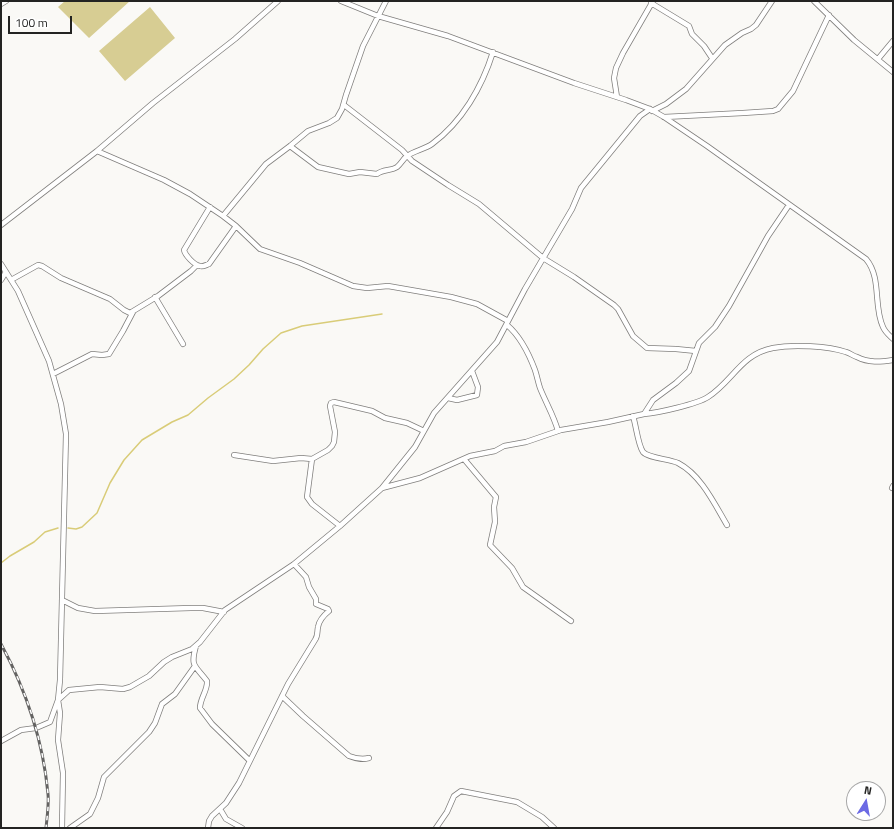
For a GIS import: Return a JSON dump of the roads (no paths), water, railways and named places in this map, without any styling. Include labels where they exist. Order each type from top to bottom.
[{"type":"street","points":[[1,4],[6,1]]},
{"type":"street","points":[[1,225],[98,151],[153,103],[236,39],[278,1]]},
{"type":"street","points":[[341,1],[378,16],[448,36],[574,83],[638,104],[664,117],[708,146],[789,205],[858,252],[870,263],[874,277],[879,316],[883,328],[893,339]]},
{"type":"street","points":[[224,216],[266,164],[308,131],[329,123],[337,118],[344,105],[363,46],[386,1]]},
{"type":"street","points":[[1,741],[21,730],[41,726],[50,722],[58,700],[69,690],[100,687],[123,689],[130,687],[150,676],[172,657],[192,649],[224,612],[294,564],[340,526],[382,488],[415,447],[434,413],[497,342],[572,209],[581,188],[640,116],[666,104],[686,89],[712,58],[726,45],[751,29],[756,24],[772,1]]},
{"type":"street","points":[[814,1],[854,40],[893,72]]},
{"type":"street","points":[[617,97],[614,78],[616,68],[652,2],[685,22],[712,58]]},
{"type":"street","points":[[664,117],[743,113],[778,109],[793,91],[829,15]]},
{"type":"street","points":[[878,59],[893,41]]},
{"type":"street","points":[[290,146],[318,167],[349,174],[360,172],[377,174],[379,172],[394,169],[408,155],[430,145],[445,133],[466,108],[480,84],[493,52]]},
{"type":"street","points":[[638,104],[640,116]]},
{"type":"street","points":[[344,105],[408,155],[412,161],[479,204],[543,258],[579,281],[618,309],[633,336],[647,348],[696,351]]},
{"type":"street","points":[[98,151],[164,180],[190,194],[224,216],[260,249],[300,263],[353,286],[367,288],[388,286],[451,297],[477,304],[507,323],[516,334],[534,369],[540,389],[554,418],[558,431]]},
{"type":"street","points":[[644,414],[653,400],[689,371],[702,339],[715,327],[729,306],[768,236],[789,205]]},
{"type":"street","points":[[210,207],[184,250],[185,254],[197,265],[205,266],[209,264],[236,226]]},
{"type":"street","points":[[1,264],[23,302],[53,374],[64,416],[66,434],[58,700],[60,713],[58,740],[63,773],[62,828]]},
{"type":"street","points":[[11,280],[38,265],[42,266],[61,278],[110,299],[127,313],[133,312],[155,298],[197,265]]},
{"type":"street","points":[[1,280],[6,272]]},
{"type":"street","points":[[155,298],[183,344]]},
{"type":"street","points":[[53,374],[92,354],[109,354],[133,312]]},
{"type":"street","points":[[382,488],[420,478],[464,459],[558,431],[674,408],[702,400],[708,397],[746,360],[755,354],[772,348],[798,346],[816,347],[844,351],[870,362],[893,360]]},
{"type":"street","points":[[448,398],[457,400],[477,395],[478,390],[472,371]]},
{"type":"street","points":[[234,454],[273,461],[301,458],[312,459],[328,450],[334,442],[335,432],[330,406],[331,403],[334,402],[372,411],[385,418],[408,423],[424,432]]},
{"type":"street","points":[[633,416],[642,451],[648,455],[672,461],[689,470],[703,486],[727,524]]},
{"type":"street","points":[[312,459],[307,497],[312,504],[340,526]]},
{"type":"street","points":[[464,459],[488,489],[496,496],[495,522],[490,546],[512,568],[523,587],[572,621]]},
{"type":"street","points":[[208,828],[209,821],[212,816],[226,803],[239,783],[249,760],[282,696],[317,637],[318,624],[329,610],[316,604],[316,599],[306,577],[294,564]]},
{"type":"street","points":[[62,600],[78,608],[95,611],[191,608],[224,612]]},
{"type":"street","points":[[196,645],[192,660],[194,666],[207,680],[200,704],[202,711],[225,737],[249,760]]},
{"type":"street","points":[[70,828],[90,814],[98,798],[104,777],[149,732],[155,723],[162,704],[175,694],[194,666]]},
{"type":"street","points":[[282,696],[350,756],[363,759],[369,758]]},
{"type":"street","points":[[436,828],[447,812],[454,796],[461,791],[517,802],[536,813],[554,828]]},
{"type":"street","points":[[220,809],[226,819],[242,828]]},
{"type":"waterway","points":[[68,528],[76,529],[82,527],[97,513],[110,483],[124,460],[142,440],[172,422],[188,415],[234,379],[281,333],[302,326],[382,314]]},
{"type":"waterway","points":[[1,563],[34,542],[45,532],[58,528]]},
{"type":"railway","points":[[1,644],[19,680],[38,735],[46,774],[48,794],[46,828]]}]
